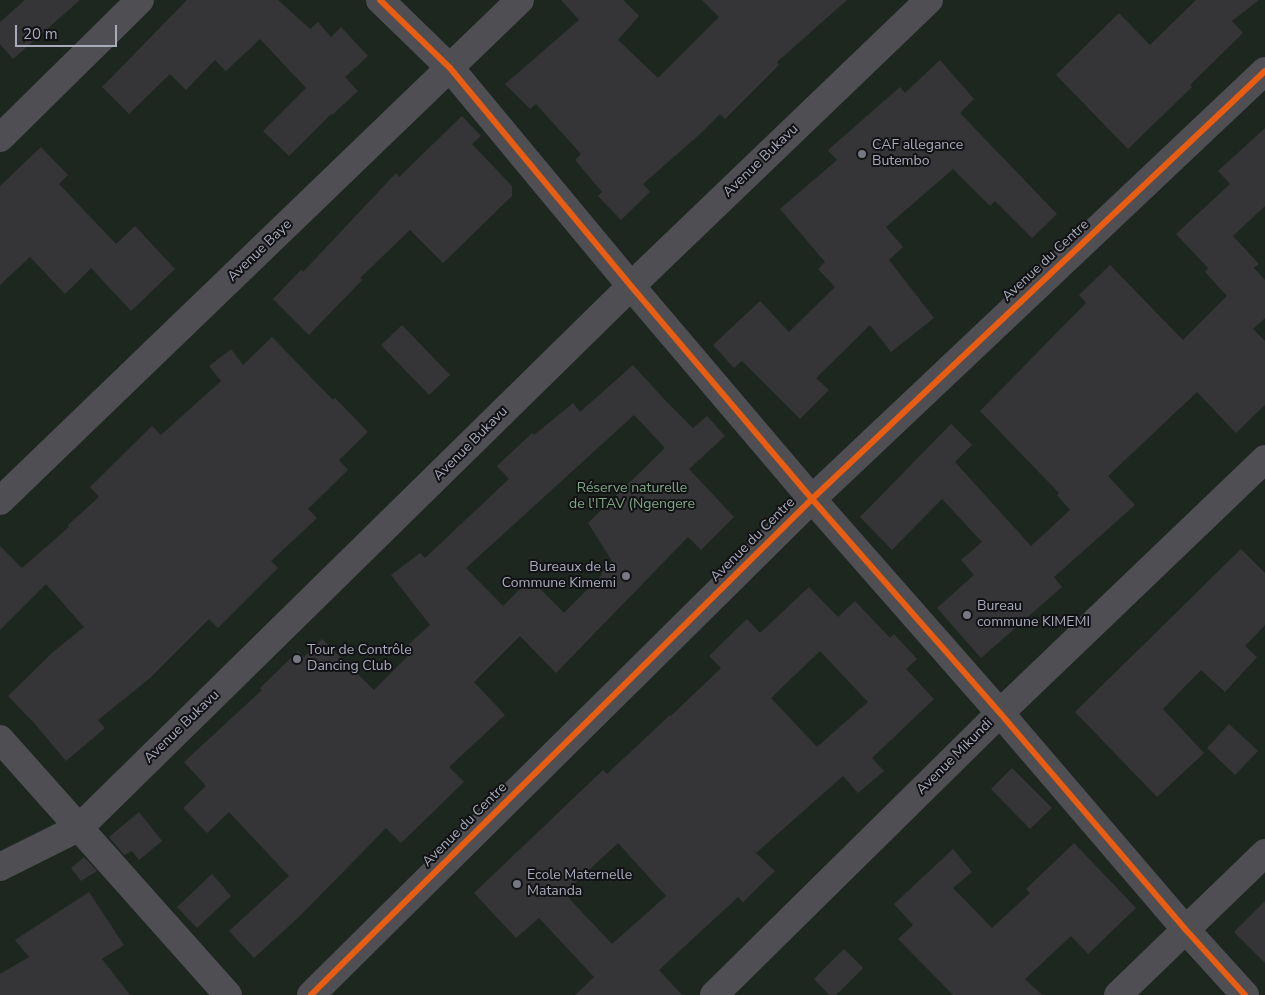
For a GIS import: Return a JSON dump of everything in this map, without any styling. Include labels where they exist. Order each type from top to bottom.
[{"type":"street","points":[[0,138],[140,0]]},
{"type":"street","points":[[380,0],[450,68],[631,286],[812,499],[1000,713],[1186,930],[1245,995]]},
{"type":"street","name":"Avenue Baye","points":[[0,501],[520,0]]},
{"type":"street","name":"Avenue Bukavu","points":[[0,867],[80,827],[631,286],[928,0]]},
{"type":"street","name":"Avenue du Centre","points":[[311,995],[812,499],[1265,71]]},
{"type":"street","name":"Avenue Mikundi","points":[[714,995],[1000,713],[1265,459]]},
{"type":"street","points":[[0,739],[228,995]]},
{"type":"street","points":[[1118,995],[1265,854]]},
{"type":"green space","name":"Réserve naturelle de l'ITAV (Ngengere","points":[[0,0],[1265,0],[1265,995],[0,995]]},
{"type":"building","points":[[25,0],[80,0],[13,59],[0,44],[0,22]]},
{"type":"building","points":[[187,0],[278,0],[310,29],[318,22],[331,37],[341,27],[368,56],[345,77],[358,91],[331,114],[289,156],[263,131],[306,88],[260,39],[226,71],[215,60],[186,90],[170,74],[129,114],[102,87]]},
{"type":"building","points":[[561,0],[623,0],[639,16],[618,40],[658,78],[719,17],[702,0],[847,0],[777,62],[779,65],[725,119],[720,114],[643,184],[650,192],[621,220],[598,196],[602,192],[575,160],[581,154],[536,104],[530,109],[505,84],[579,20]]},
{"type":"building","points":[[1196,0],[1259,0],[1232,21],[1243,33],[1190,85],[1192,87],[1128,149],[1056,75],[1119,13],[1150,45]]},
{"type":"building","points":[[940,60],[974,99],[960,113],[1057,214],[1032,238],[995,201],[990,206],[953,169],[886,227],[903,247],[889,260],[934,318],[891,352],[870,325],[816,378],[829,390],[800,419],[742,361],[734,368],[713,345],[760,301],[789,332],[835,287],[818,269],[825,262],[780,209],[837,160],[828,150],[900,87],[905,93]]},
{"type":"building","points":[[462,116],[481,136],[472,144],[512,186],[512,196],[443,263],[410,230],[360,278],[362,280],[309,335],[273,299],[301,270],[303,272],[396,173],[399,177]]},
{"type":"building","points":[[1265,128],[1265,206],[1233,236],[1259,264],[1254,268],[1265,280],[1265,318],[1253,329],[1265,341],[1265,405],[1236,433],[1197,392],[1108,476],[1135,505],[1054,577],[1062,587],[981,658],[937,608],[974,575],[961,560],[982,542],[942,499],[892,550],[860,517],[951,424],[972,445],[955,462],[1031,546],[1070,510],[1057,495],[1059,493],[980,411],[1086,303],[1079,295],[1110,265],[1183,340],[1227,296],[1205,272],[1208,268],[1176,234],[1230,184],[1218,171]]},
{"type":"building","points":[[41,147],[68,175],[59,184],[116,244],[135,226],[175,269],[131,311],[91,268],[65,294],[30,257],[0,285],[0,186]]},
{"type":"building","points":[[402,325],[450,375],[429,395],[381,345]]},
{"type":"building","points":[[272,337],[333,400],[335,398],[368,432],[339,460],[348,470],[308,509],[317,518],[271,561],[278,568],[218,628],[209,619],[150,678],[98,720],[105,728],[66,761],[35,724],[8,696],[53,652],[84,627],[46,584],[0,630],[0,546],[22,568],[69,527],[68,525],[99,497],[90,487],[152,426],[161,435],[221,381],[209,366],[231,349],[243,365]]},
{"type":"building","points":[[633,365],[693,428],[707,416],[725,436],[689,469],[734,517],[701,550],[688,537],[556,673],[520,636],[474,682],[505,715],[449,767],[464,782],[401,843],[386,828],[301,915],[254,958],[229,931],[289,876],[229,812],[207,833],[183,808],[206,786],[184,762],[262,690],[260,688],[298,651],[304,657],[322,639],[374,690],[413,651],[408,645],[430,625],[391,575],[420,553],[425,558],[509,479],[497,466],[532,433],[534,435],[573,403],[580,412]],"holes":[[[634,415],[665,448],[588,523],[612,561],[601,573],[602,575],[564,613],[530,579],[503,606],[466,568]]]},
{"type":"building","points":[[1241,549],[1265,573],[1265,625],[1245,646],[1257,657],[1225,692],[1201,670],[1163,709],[1204,753],[1157,797],[1075,712]]},
{"type":"building","points":[[809,587],[838,617],[855,601],[890,638],[894,634],[917,659],[906,669],[934,699],[872,758],[884,771],[858,793],[843,776],[756,853],[775,871],[743,902],[738,897],[659,970],[682,995],[575,995],[594,977],[539,918],[516,938],[474,893],[603,770],[607,774],[721,668],[709,656],[747,619],[760,633]],"holes":[[[820,651],[868,702],[817,747],[771,698]],[[618,843],[666,896],[612,944],[564,893]]]},
{"type":"building","points":[[1229,724],[1258,751],[1235,775],[1207,748]]},
{"type":"building","points":[[1012,768],[1052,808],[1030,829],[991,789]]},
{"type":"building","points":[[139,812],[162,841],[139,860],[132,851],[124,855],[109,837]]},
{"type":"building","points":[[1074,843],[1136,908],[1088,954],[1071,936],[1025,979],[1042,995],[953,995],[898,939],[913,925],[894,904],[953,849],[972,872],[953,888],[992,928],[1030,893],[1026,889]]},
{"type":"building","points":[[84,857],[97,871],[81,881],[71,868]]},
{"type":"building","points":[[212,874],[231,896],[197,928],[177,907]]},
{"type":"building","points":[[89,892],[124,945],[102,959],[130,995],[0,995],[0,974],[29,957],[15,940]]},
{"type":"building","points":[[1265,901],[1265,963],[1234,932]]},
{"type":"building","points":[[844,949],[863,968],[836,995],[829,995],[814,979]]},
{"type":"cycle path","points":[[380,0],[450,68],[631,286],[812,499],[1000,713],[1186,930],[1245,995]]},
{"type":"cycle path","points":[[311,995],[812,499],[1265,71]]},
{"type":"place","name":"CAF allegance Butembo","points":[[862,154]]},
{"type":"place","name":"Bureaux de la Commune Kimemi","points":[[626,576]]},
{"type":"place","name":"Bureau commune KIMEMI","points":[[967,615]]},
{"type":"place","name":"Tour de Contrôle Dancing Club","points":[[297,659]]},
{"type":"place","name":"Ecole Maternelle Matanda","points":[[517,884]]}]
